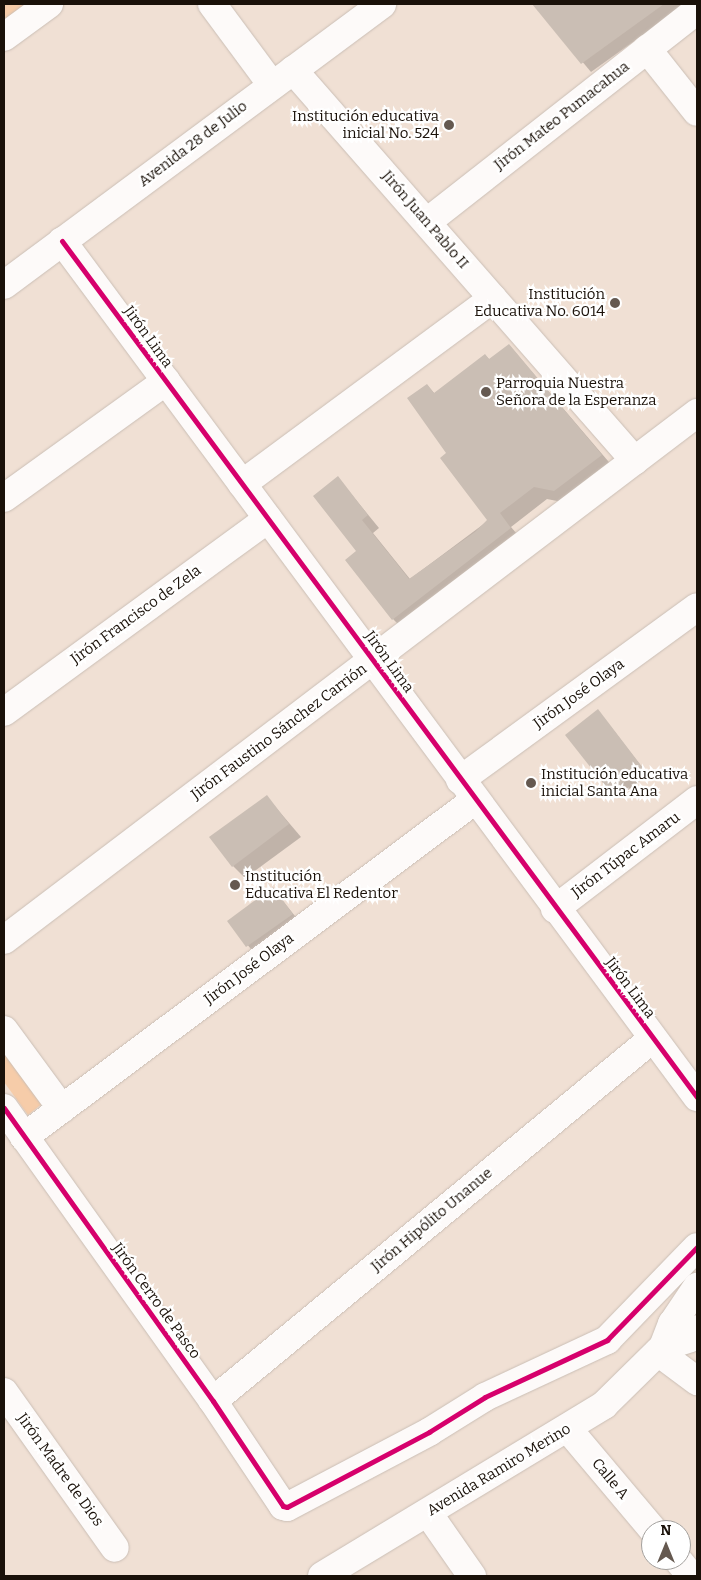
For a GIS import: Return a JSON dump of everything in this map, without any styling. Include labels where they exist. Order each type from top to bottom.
[{"type":"street","points":[[4,37],[49,4]]},
{"type":"street","points":[[212,4],[272,85]]},
{"type":"street","name":"Avenida 28 de Julio","points":[[4,284],[382,4]]},
{"type":"street","name":"Jirón Mateo Pumacahua","points":[[427,222],[697,10]]},
{"type":"street","points":[[647,49],[697,112]]},
{"type":"street","name":"Jirón Juan Pablo II","points":[[293,70],[635,460]]},
{"type":"street","name":"Jirón Lima","points":[[62,241],[555,909],[697,1097]]},
{"type":"street","points":[[242,484],[493,298]]},
{"type":"street","points":[[4,498],[166,381]]},
{"type":"street","name":"Jirón Faustino Sánchez Carrión","points":[[4,940],[697,413]]},
{"type":"street","name":"Jirón Francisco de Zela","points":[[4,712],[268,519]]},
{"type":"street","name":"Jirón José Olaya","points":[[24,1137],[468,790],[697,607]]},
{"type":"street","name":"Jirón Túpac Amaru","points":[[555,909],[697,800]]},
{"type":"street","points":[[4,1030],[62,1109]]},
{"type":"street","name":"Jirón Hipólito Unanue","points":[[213,1401],[652,1039]]},
{"type":"street","name":"Jirón Cerro de Pasco","points":[[4,1108],[213,1401],[284,1506],[287,1507],[429,1432],[485,1397],[606,1340],[697,1246]]},
{"type":"street","name":"Avenida Ramiro Merino","points":[[322,1576],[428,1514],[604,1405],[660,1350],[672,1324],[697,1287]]},
{"type":"street","name":"Avenida Ramiro Merino","points":[[660,1350],[690,1338],[697,1329]]},
{"type":"street","points":[[660,1350],[697,1381]]},
{"type":"street","name":"Jirón Madre de Dios","points":[[4,1392],[115,1548]]},
{"type":"street","name":"Calle A","points":[[568,1429],[645,1520]]},
{"type":"street","points":[[428,1514],[472,1576]]},
{"type":"shaded area","points":[[4,4],[27,4],[4,21]]},
{"type":"shaded area","points":[[4,1049],[43,1103],[28,1115],[4,1082]]},
{"type":"building","points":[[532,4],[664,4],[581,64]]},
{"type":"building","points":[[509,344],[602,455],[554,491],[534,487],[500,513],[511,528],[392,620],[345,560],[356,551],[313,496],[338,476],[368,515],[362,520],[409,579],[475,532],[487,520],[440,458],[446,453],[407,398],[427,384],[434,393],[485,354],[489,359]]},
{"type":"building","points":[[598,709],[643,768],[610,792],[565,735]]},
{"type":"building","points":[[267,795],[289,824],[232,867],[209,837]]},
{"type":"building","points":[[273,887],[293,914],[246,947],[227,921]]},
{"type":"cycle path","points":[[62,241],[697,1097]]},
{"type":"cycle path","points":[[4,1108],[213,1401],[283,1506],[287,1507],[429,1432],[485,1397],[607,1340],[697,1247]]},
{"type":"place","name":"Institución educativa inicial No. 524","points":[[449,125]]},
{"type":"place","name":"Institución Educativa No. 6014","points":[[615,303]]},
{"type":"place","name":"Parroquia Nuestra Señora de la Esperanza","points":[[486,392]]},
{"type":"place","name":"Institución educativa inicial Santa Ana","points":[[531,783]]},
{"type":"place","name":"Institución Educativa El Redentor","points":[[235,885]]}]
